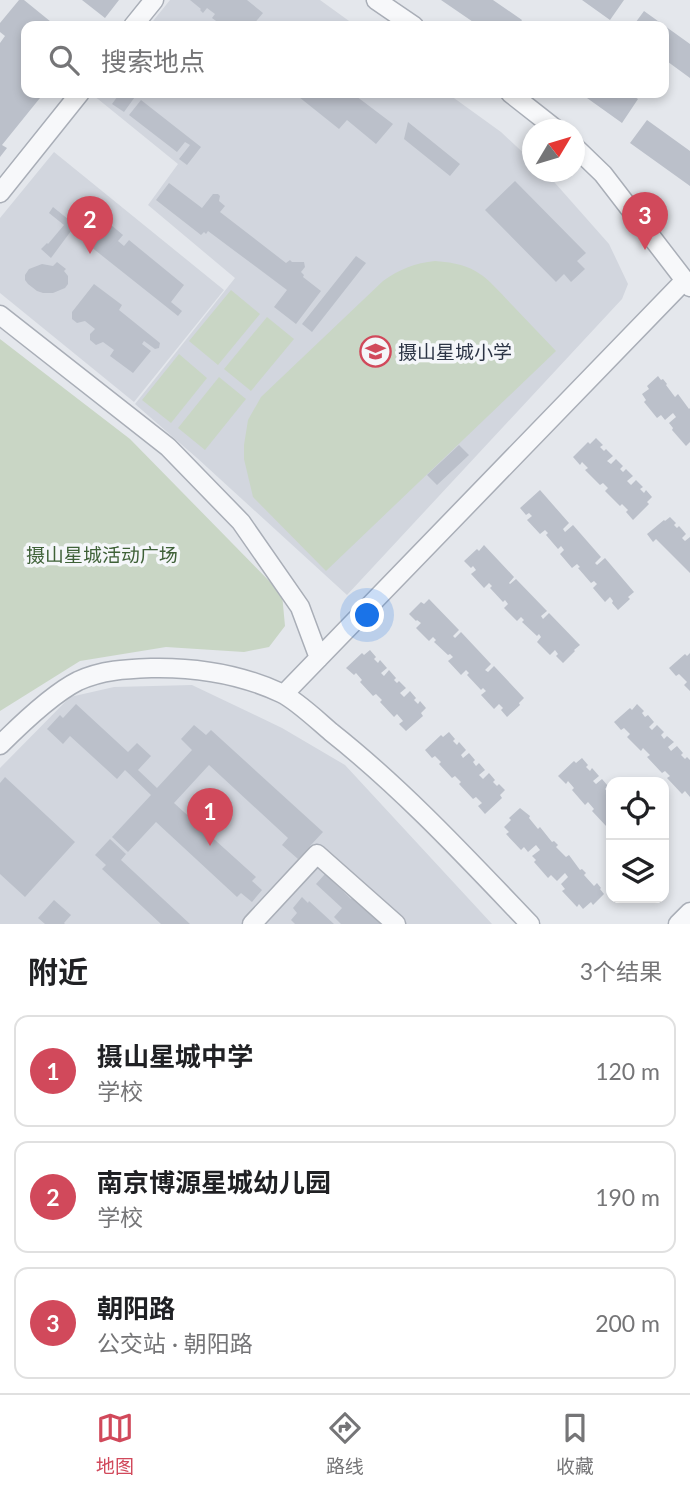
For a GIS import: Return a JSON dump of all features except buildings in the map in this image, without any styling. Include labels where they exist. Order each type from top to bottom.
[{"type":"street","points":[[137,21],[154,0]]},
{"type":"street","points":[[376,0],[407,21]]},
{"type":"street","points":[[0,193],[76,98]]},
{"type":"street","points":[[515,98],[543,119]]},
{"type":"street","points":[[284,694],[687,284],[603,174],[585,156]]},
{"type":"street","points":[[0,314],[168,447],[241,522],[299,607],[319,658]]},
{"type":"street","points":[[0,744],[54,697],[78,681],[110,670],[164,668],[211,672],[247,679],[284,694],[362,756],[429,819],[530,924]]},
{"type":"street","points":[[251,924],[317,854],[396,924]]},
{"type":"street","points":[[678,924],[690,912]]},
{"type":"shaded area","points":[[170,0],[320,0],[349,21],[153,21]]},
{"type":"shaded area","name":"摄山星城小学","points":[[97,98],[454,98],[501,132],[522,152],[522,182],[554,182],[609,244],[628,284],[622,299],[347,595],[135,404],[235,278],[148,205],[178,164]]},
{"type":"shaded area","points":[[54,152],[224,290],[134,402],[0,293],[0,218]]},
{"type":"shaded area","points":[[192,685],[282,728],[345,765],[492,924],[0,924],[0,768],[70,697],[114,687]]},
{"type":"green space","points":[[435,261],[462,265],[480,274],[556,351],[326,571],[253,497],[244,459],[248,420],[261,397],[383,281],[408,267]]},
{"type":"green space","points":[[231,290],[260,314],[218,365],[189,341]]},
{"type":"green space","points":[[267,317],[294,339],[251,391],[224,369]]},
{"type":"green space","name":"摄山星城活动广场","points":[[0,339],[130,439],[282,594],[285,626],[269,647],[244,652],[166,647],[80,661],[0,711]]},
{"type":"green space","points":[[179,354],[207,378],[171,423],[142,400]]},
{"type":"green space","points":[[219,377],[246,399],[205,450],[178,428]]},
{"type":"place","name":"朝阳路","points":[[645,250]]},
{"type":"place","name":"南京博源星城幼儿园","points":[[90,254]]},
{"type":"place","name":"摄山星城小学","points":[[375,351]]},
{"type":"place","name":"摄山星城中学","points":[[210,846]]}]
